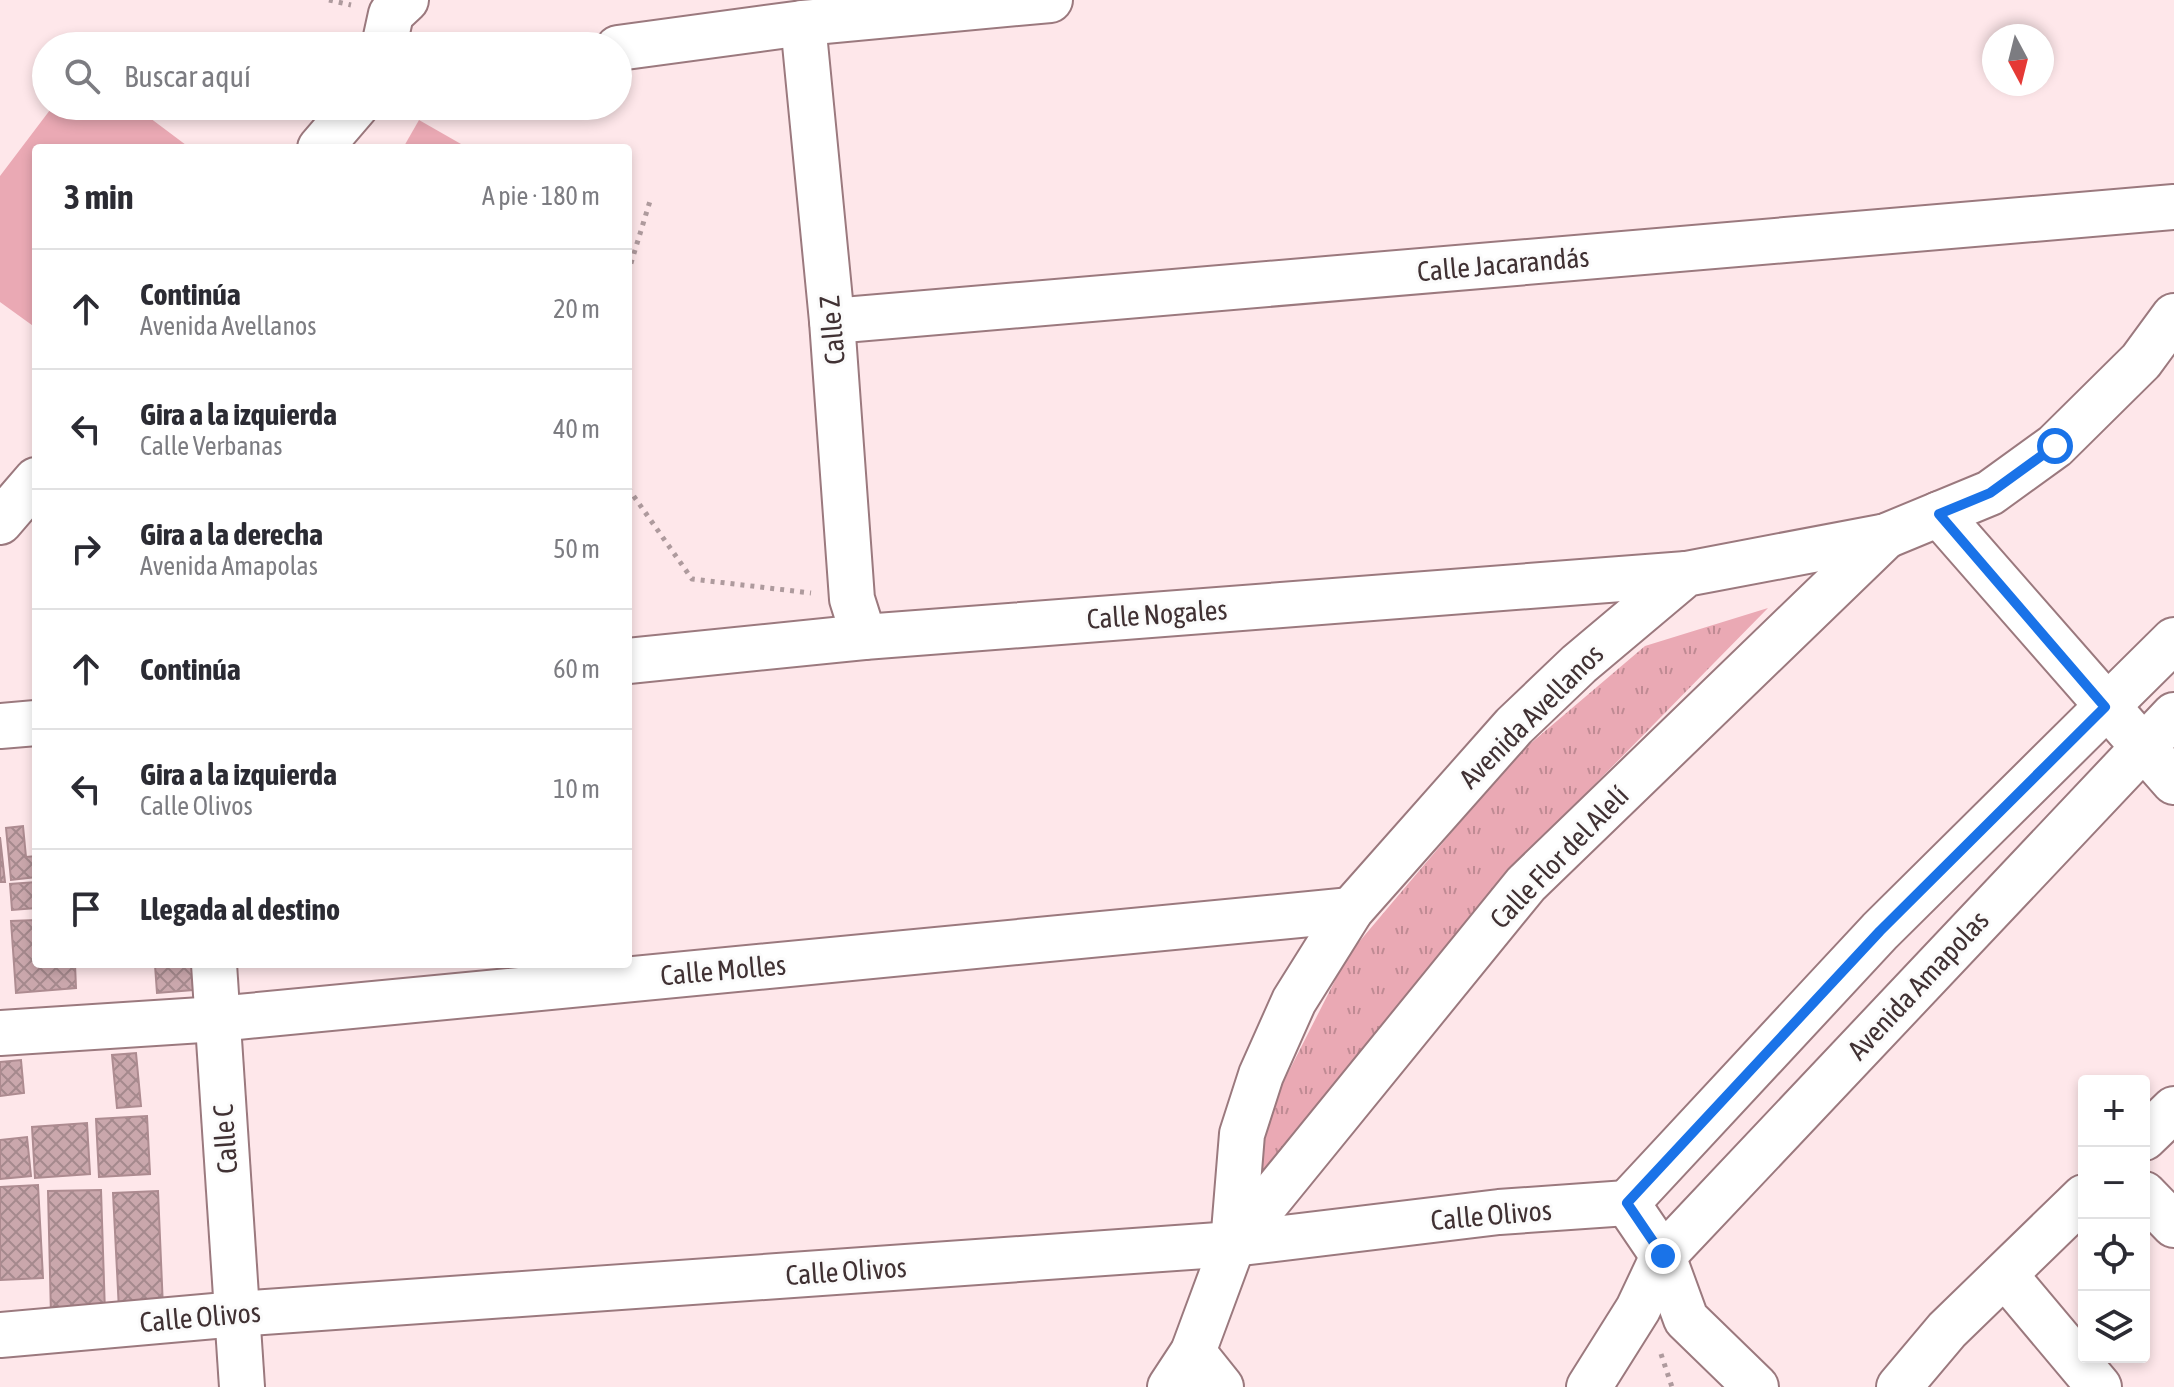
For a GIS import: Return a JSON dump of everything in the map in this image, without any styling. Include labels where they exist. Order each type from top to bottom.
[{"type":"street","points":[[387,32],[391,14],[406,0]]},
{"type":"street","points":[[632,46],[803,23],[1050,0]]},
{"type":"street","name":"Calle Z","points":[[803,23],[858,618]]},
{"type":"street","points":[[323,144],[344,120]]},
{"type":"street","name":"Calle Jacarandás","points":[[832,321],[2174,207]]},
{"type":"street","name":"Avenida Avellanos","points":[[1181,1369],[1233,1244],[1242,1134],[1261,1075],[1294,1001],[1351,910],[1514,726],[1579,664],[1686,574],[1886,536],[1990,493],[2055,446],[2141,361],[2174,316]]},
{"type":"street","points":[[0,522],[32,485]]},
{"type":"street","points":[[1939,514],[2105,707],[2144,745],[2174,782]]},
{"type":"street","name":"Calle Flor del Alelí","points":[[1233,1244],[1526,884],[1886,536]]},
{"type":"street","name":"Calle Nogales","points":[[632,660],[858,618],[1686,574]]},
{"type":"street","points":[[1756,1387],[1686,1319],[1663,1256],[1627,1203],[1880,931],[2174,640]]},
{"type":"street","name":"Avenida Amapolas","points":[[1589,1387],[1638,1309],[1663,1256],[2174,715]]},
{"type":"street","points":[[0,726],[32,723]]},
{"type":"street","name":"Calle Molles","points":[[0,1033],[217,1019],[1351,910]]},
{"type":"street","name":"Calle C","points":[[214,968],[242,1387]]},
{"type":"street","points":[[2150,1132],[2174,1109]]},
{"type":"street","points":[[2150,1200],[2174,1225]]},
{"type":"street","name":"Calle Olivos","points":[[0,1335],[237,1314],[1233,1244],[1499,1212],[1627,1203]]},
{"type":"street","points":[[1899,1387],[1947,1330],[2078,1203]]},
{"type":"street","points":[[2005,1275],[2099,1387]]},
{"type":"street","points":[[1181,1369],[1221,1387]]},
{"type":"path","points":[[632,260],[650,201]]},
{"type":"path","points":[[632,494],[692,579],[858,618]]},
{"type":"green space","points":[[42,120],[153,120],[185,144],[32,144],[32,325],[0,302],[0,176]]},
{"type":"green space","points":[[419,120],[461,144],[405,144]]},
{"type":"green space","points":[[1768,608],[1491,890],[1260,1179],[1261,1126],[1348,955],[1517,755],[1645,646]]},
{"type":"building","points":[[23,826],[26,857],[32,856],[32,877],[11,880],[6,828]]},
{"type":"building","points":[[0,837],[5,882],[0,882]]},
{"type":"building","points":[[32,882],[32,908],[12,910],[10,884]]},
{"type":"building","points":[[32,920],[32,968],[75,968],[76,988],[16,993],[11,921]]},
{"type":"building","points":[[155,968],[192,968],[193,990],[157,993]]},
{"type":"building","points":[[136,1053],[141,1106],[117,1108],[112,1055]]},
{"type":"building","points":[[21,1060],[24,1093],[0,1096],[0,1062]]},
{"type":"building","points":[[147,1116],[150,1174],[99,1177],[96,1119]]},
{"type":"building","points":[[87,1123],[90,1174],[35,1178],[32,1127]]},
{"type":"building","points":[[27,1137],[31,1176],[0,1179],[0,1140]]},
{"type":"building","points":[[38,1185],[43,1278],[0,1280],[0,1187]]},
{"type":"building","points":[[101,1190],[105,1313],[51,1315],[48,1191]]},
{"type":"building","points":[[158,1191],[163,1308],[119,1310],[113,1193]]},
{"type":"route","points":[[1663,1256],[1627,1203],[1880,931],[2105,707],[1939,514],[1990,493],[2055,446]]}]
